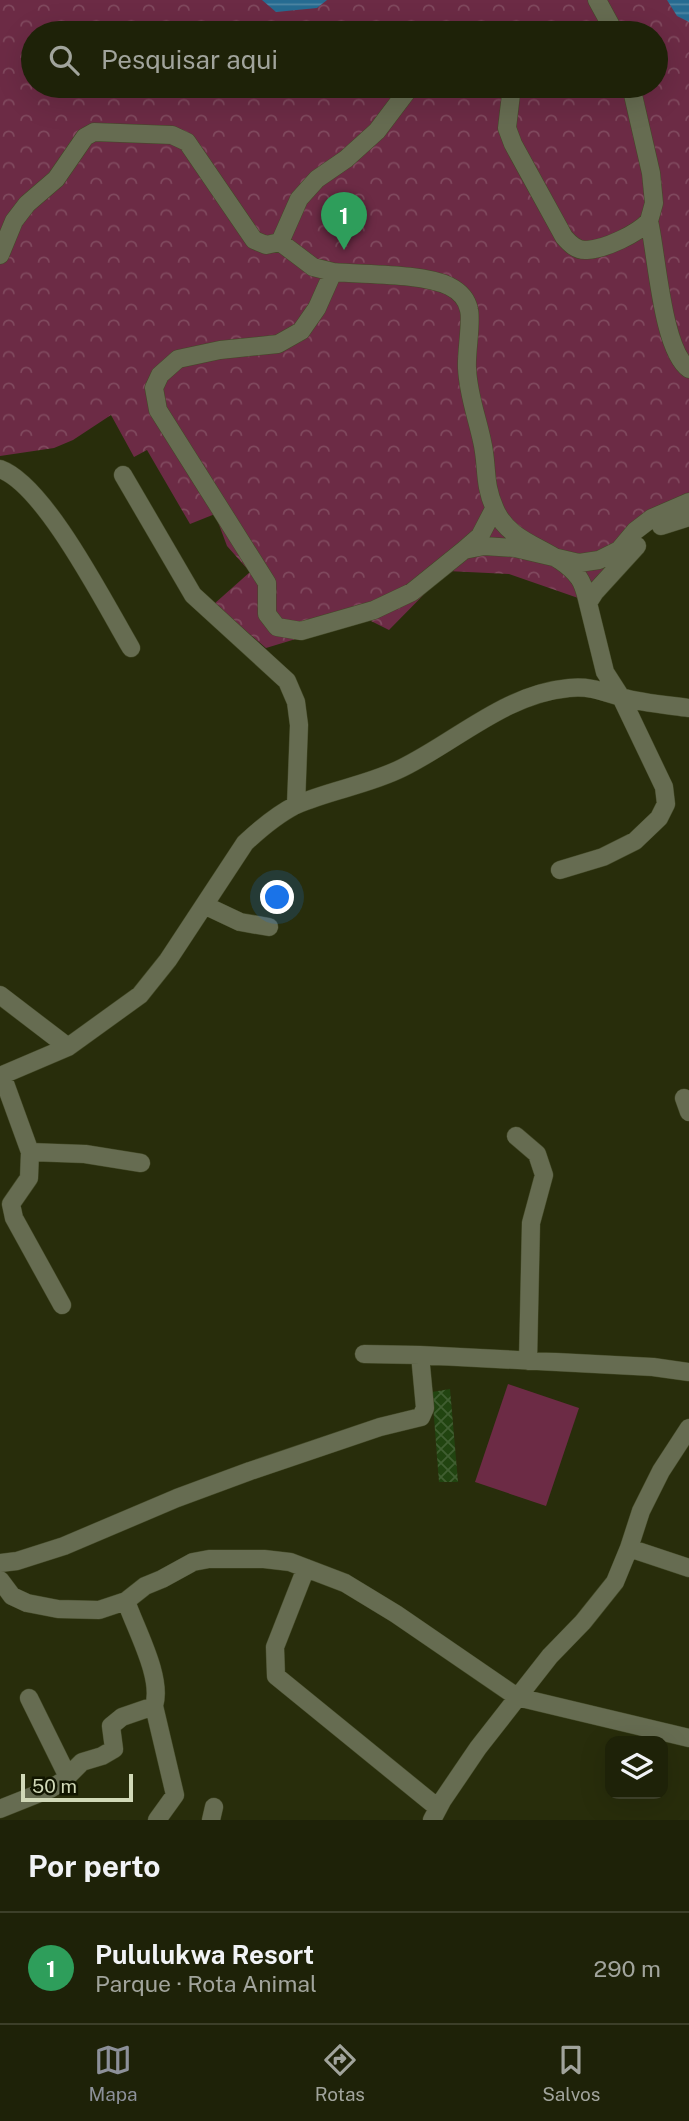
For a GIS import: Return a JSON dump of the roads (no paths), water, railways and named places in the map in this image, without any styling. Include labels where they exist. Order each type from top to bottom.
[{"type":"street","points":[[597,0],[608,21]]},
{"type":"street","points":[[280,242],[299,199],[317,179],[346,159],[377,131],[402,98]]},
{"type":"street","points":[[511,98],[507,128],[513,144],[564,237],[573,247],[586,250],[603,246],[639,232],[649,221]]},
{"type":"street","points":[[634,98],[651,173],[654,202],[649,221],[665,317],[676,351],[689,369]]},
{"type":"street","points":[[0,255],[14,221],[27,204],[56,179],[85,137],[94,132],[173,135],[187,142],[254,240],[266,246],[280,242]]},
{"type":"street","points":[[280,242],[313,267],[333,272],[428,279],[451,287],[465,298],[470,312],[467,343],[469,385],[483,444],[485,481],[494,509],[510,531],[532,547],[558,557],[581,580],[599,658],[605,673],[621,697],[664,788],[666,804],[659,818],[635,841],[603,857],[560,870]]},
{"type":"street","points":[[333,272],[317,308],[301,331],[278,344],[220,350],[178,359],[160,375],[154,388],[159,410],[267,583],[267,614],[277,626],[301,631],[374,610],[412,592],[464,550],[480,536],[494,509]]},
{"type":"street","points":[[0,469],[13,475],[59,526],[131,648]]},
{"type":"street","points":[[123,475],[193,596],[287,681],[296,702],[299,725],[296,805]]},
{"type":"street","points":[[464,550],[484,546],[515,548],[579,563],[598,561],[619,550],[635,531],[652,518],[689,502]]},
{"type":"street","points":[[588,603],[641,542],[660,526],[689,517]]},
{"type":"street","points":[[62,1305],[14,1219],[11,1204],[29,1178],[30,1152],[1,1076],[68,1047],[140,995],[168,960],[245,843],[260,829],[296,805],[349,789],[402,768],[482,718],[535,695],[568,688],[595,688],[621,697],[689,708]]},
{"type":"street","points":[[204,905],[240,922],[269,927]]},
{"type":"street","points":[[0,995],[68,1047]]},
{"type":"street","points":[[516,1136],[537,1154],[544,1175],[531,1223],[528,1361]]},
{"type":"street","points":[[30,1152],[85,1154],[141,1163]]},
{"type":"street","points":[[364,1354],[420,1354],[653,1367],[689,1372]]},
{"type":"street","points":[[0,1563],[17,1561],[64,1546],[177,1498],[250,1471],[380,1427],[421,1417],[425,1408],[420,1354]]},
{"type":"street","points":[[306,1568],[275,1647],[276,1676],[435,1814],[478,1748],[517,1697],[615,1582],[641,1511],[661,1471],[689,1429]]},
{"type":"street","points":[[629,1548],[689,1568]]},
{"type":"street","points":[[0,1580],[12,1596],[27,1604],[58,1609],[99,1610],[126,1601],[152,1582],[194,1562],[209,1559],[277,1560],[345,1583],[396,1614],[517,1697],[689,1738]]},
{"type":"street","points":[[126,1601],[154,1677],[158,1693],[154,1706],[175,1795],[157,1820]]},
{"type":"street","points":[[29,1698],[67,1775]]},
{"type":"street","points":[[0,1809],[50,1789],[63,1781],[82,1762],[114,1749],[111,1726],[122,1717],[154,1706]]},
{"type":"water","points":[[262,0],[327,0],[317,8],[276,12]]},
{"type":"water","points":[[667,0],[689,0],[689,22],[677,16]]},
{"type":"place","name":"Pululukwa Resort","points":[[344,250]]}]
